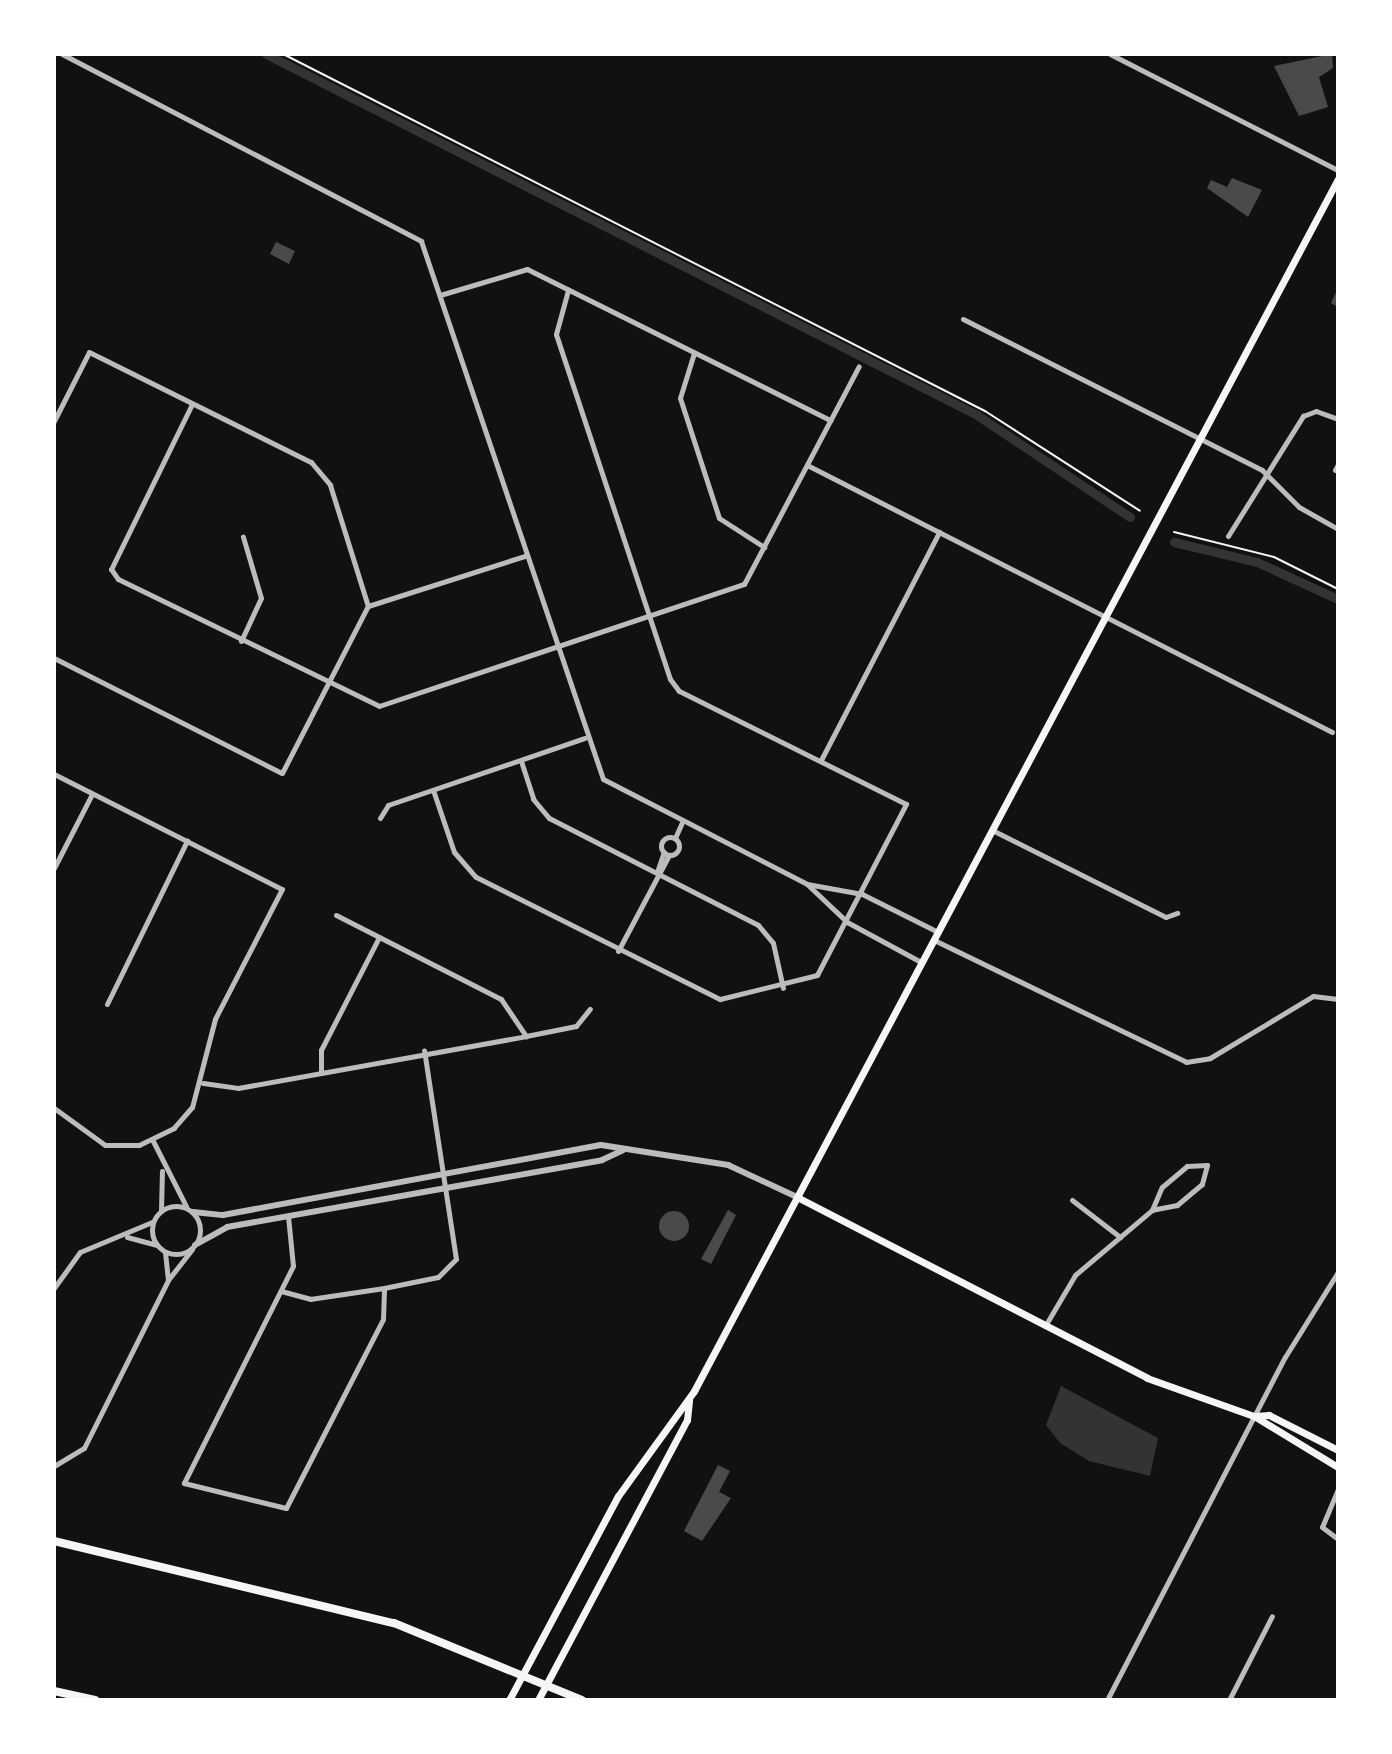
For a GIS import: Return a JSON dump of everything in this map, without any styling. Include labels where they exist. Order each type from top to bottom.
[{"type":"highway","points":[[54,1541],[394,1623],[523,1673],[582,1700]]},
{"type":"highway","points":[[54,1691],[95,1700]]},
{"type":"main road","points":[[509,1700],[618,1496],[689,1400],[1338,179]]},
{"type":"main road","points":[[797,1197],[1147,1378],[1254,1416],[1269,1415],[1338,1450]]},
{"type":"main road","points":[[538,1700],[687,1420],[689,1400]]},
{"type":"main road","points":[[1254,1416],[1261,1427],[1338,1467]]},
{"type":"street","points":[[62,54],[410,231],[440,295],[585,738],[603,779],[807,884],[862,894],[936,936],[1186,1062],[1210,1058],[1313,996],[1338,999]]},
{"type":"street","points":[[1110,54],[1338,170]]},
{"type":"street","points":[[440,295],[527,269],[830,420]]},
{"type":"street","points":[[433,790],[454,852],[476,877],[618,951],[720,999],[783,988],[817,975],[862,894],[906,804],[679,691],[649,618],[556,334],[568,290]]},
{"type":"street","points":[[963,319],[1269,475],[1299,507],[1338,529]]},
{"type":"street","points":[[54,421],[89,352],[323,472],[368,606]]},
{"type":"street","points":[[694,353],[680,398],[719,518],[764,547]]},
{"type":"street","points":[[192,404],[111,569],[118,579],[327,685],[379,706],[735,590],[764,547],[859,366]]},
{"type":"street","points":[[1228,536],[1269,475],[1303,416],[1316,411],[1338,419]]},
{"type":"street","points":[[807,465],[1332,732]]},
{"type":"street","points":[[821,760],[939,532]]},
{"type":"street","points":[[241,641],[261,598],[243,537]]},
{"type":"street","points":[[54,658],[282,773],[368,606],[525,556]]},
{"type":"street","points":[[380,818],[388,805],[585,738]]},
{"type":"street","points":[[521,761],[533,799],[549,818],[767,932],[783,988]]},
{"type":"street","points":[[54,774],[282,889],[215,1019],[203,1083],[185,1118],[153,1141],[105,1145],[54,1108]]},
{"type":"street","points":[[54,868],[92,794]]},
{"type":"street","points":[[666,854],[679,849],[675,838],[682,822]]},
{"type":"street","points":[[994,831],[1166,917],[1177,913]]},
{"type":"street","points":[[618,951],[666,854],[662,841],[675,838]]},
{"type":"street","points":[[107,1004],[187,841]]},
{"type":"street","points":[[807,884],[847,922],[921,962]]},
{"type":"street","points":[[336,915],[501,999],[526,1036]]},
{"type":"street","points":[[321,1073],[321,1050],[379,937]]},
{"type":"street","points":[[203,1083],[238,1088],[424,1050],[526,1036],[576,1026],[590,1009]]},
{"type":"street","points":[[281,1291],[310,1299],[384,1288],[450,1269],[459,1247],[424,1050]]},
{"type":"street","points":[[54,1466],[64,1464],[91,1435],[168,1280],[193,1247],[200,1225],[162,1170],[153,1141]]},
{"type":"street","points":[[126,1236],[157,1246],[165,1252],[193,1247],[227,1227],[601,1145],[728,1165],[797,1197]]},
{"type":"street","points":[[161,1211],[223,1215],[602,1160],[623,1150]]},
{"type":"street","points":[[1045,1326],[1075,1275],[1152,1210],[1162,1187],[1187,1166],[1207,1165],[1202,1184],[1177,1205],[1152,1210]]},
{"type":"street","points":[[54,1288],[80,1252],[126,1236],[155,1218],[161,1211],[162,1170]]},
{"type":"street","points":[[1072,1200],[1120,1237]]},
{"type":"street","points":[[288,1215],[295,1253],[281,1291],[184,1483],[286,1508],[383,1319],[384,1288]]},
{"type":"street","points":[[155,1218],[157,1246]]},
{"type":"street","points":[[165,1252],[168,1280]]},
{"type":"street","points":[[1107,1700],[1254,1416],[1338,1272]]},
{"type":"street","points":[[1338,1489],[1322,1527],[1338,1539]]},
{"type":"street","points":[[1229,1700],[1272,1616]]},
{"type":"path","points":[[283,54],[985,411],[1140,511]]},
{"type":"path","points":[[1174,532],[1274,557],[1338,589]]},
{"type":"shaded area","points":[[1061,1386],[1158,1438],[1150,1476],[1089,1461],[1060,1443],[1046,1425]]},
{"type":"building","points":[[1332,54],[1333,68],[1319,77],[1328,107],[1299,116],[1274,66]]},
{"type":"building","points":[[1232,178],[1262,190],[1248,217],[1207,188],[1211,180],[1227,187]]},
{"type":"building","points":[[276,242],[295,251],[289,264],[270,254]]},
{"type":"building","points":[[1338,288],[1338,307],[1331,303]]},
{"type":"building","points":[[728,1210],[736,1215],[711,1264],[701,1259]]},
{"type":"building","points":[[674,1211],[680,1212],[688,1220],[688,1232],[680,1240],[674,1241],[668,1240],[660,1232],[659,1226],[660,1220],[668,1212]]},
{"type":"building","points":[[718,1465],[730,1471],[719,1492],[731,1498],[702,1541],[684,1531]]},
{"type":"waterway","points":[[266,54],[977,415],[1130,517]]},
{"type":"waterway","points":[[1174,542],[1257,562],[1338,599]]}]
